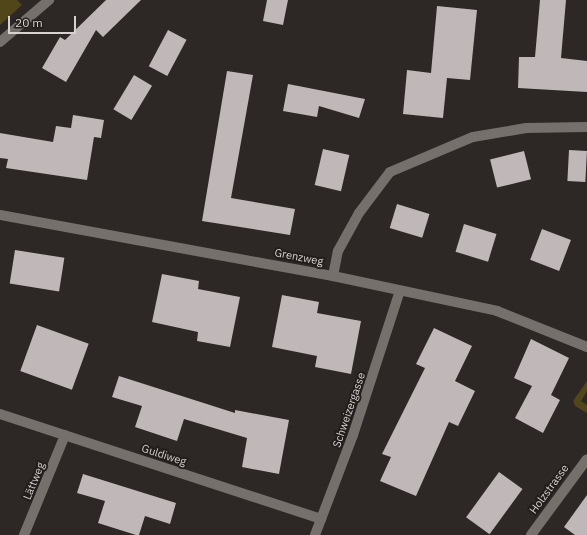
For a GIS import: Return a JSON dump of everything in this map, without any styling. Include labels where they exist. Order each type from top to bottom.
[{"type":"street","points":[[0,42],[49,0]]},
{"type":"street","points":[[333,276],[338,251],[359,213],[390,172],[473,137],[526,128],[587,127]]},
{"type":"street","name":"Grenzweg","points":[[0,215],[333,276],[498,311],[587,347]]},
{"type":"street","name":"Schweizergasse","points":[[315,535],[386,339],[400,290]]},
{"type":"street","name":"Guldiweg","points":[[0,414],[321,519]]},
{"type":"street","name":"Lättweg","points":[[24,535],[65,435]]},
{"type":"street","name":"Holzstrasse","points":[[531,535],[587,459]]},
{"type":"shaded area","points":[[0,0],[17,0],[22,5],[0,25]]},
{"type":"shaded area","points":[[587,381],[587,391],[581,401],[587,405],[587,413],[575,406],[573,401]]},
{"type":"building","points":[[106,0],[141,0],[103,37],[96,30],[66,82],[42,68],[60,37],[65,40]]},
{"type":"building","points":[[267,0],[288,0],[283,25],[263,21]]},
{"type":"building","points":[[540,0],[566,0],[561,58],[587,61],[587,92],[518,88],[519,57],[535,57]]},
{"type":"building","points":[[437,6],[477,10],[470,80],[447,78],[443,118],[403,114],[407,70],[431,73]]},
{"type":"building","points":[[168,30],[187,40],[167,76],[149,66]]},
{"type":"building","points":[[227,71],[253,75],[231,198],[295,209],[290,235],[202,221]]},
{"type":"building","points":[[134,75],[152,86],[131,120],[113,109]]},
{"type":"building","points":[[288,84],[365,99],[359,118],[319,106],[317,117],[283,111]]},
{"type":"building","points":[[73,115],[104,120],[101,138],[94,137],[87,180],[6,168],[8,159],[0,158],[0,133],[53,142],[56,126],[71,128]]},
{"type":"building","points":[[323,149],[349,155],[341,191],[315,185]]},
{"type":"building","points":[[569,150],[587,151],[585,182],[567,181]]},
{"type":"building","points":[[524,151],[531,179],[497,188],[490,159]]},
{"type":"building","points":[[397,204],[430,214],[422,238],[390,228]]},
{"type":"building","points":[[464,224],[497,234],[488,262],[456,252]]},
{"type":"building","points":[[542,229],[571,240],[559,271],[530,260]]},
{"type":"building","points":[[15,250],[64,258],[59,291],[10,284]]},
{"type":"building","points":[[162,274],[199,281],[198,289],[240,297],[230,347],[197,341],[198,332],[152,322]]},
{"type":"building","points":[[282,295],[319,302],[317,313],[361,321],[351,374],[315,367],[317,356],[272,347]]},
{"type":"building","points":[[37,325],[89,344],[72,390],[20,371]]},
{"type":"building","points":[[434,328],[472,346],[455,381],[475,391],[458,426],[449,422],[416,496],[380,481],[391,457],[382,454],[425,368],[416,364]]},
{"type":"building","points":[[531,339],[569,358],[551,395],[560,400],[543,433],[515,418],[532,386],[514,378]]},
{"type":"building","points":[[119,376],[235,413],[235,410],[289,420],[279,474],[242,467],[247,438],[184,419],[177,441],[135,427],[142,406],[112,397]]},
{"type":"building","points":[[499,472],[522,489],[490,534],[466,517]]},
{"type":"building","points":[[83,474],[176,503],[170,524],[145,516],[139,535],[136,535],[98,523],[105,501],[77,493]]},
{"type":"building","points":[[587,495],[587,535],[575,535],[564,527]]}]
